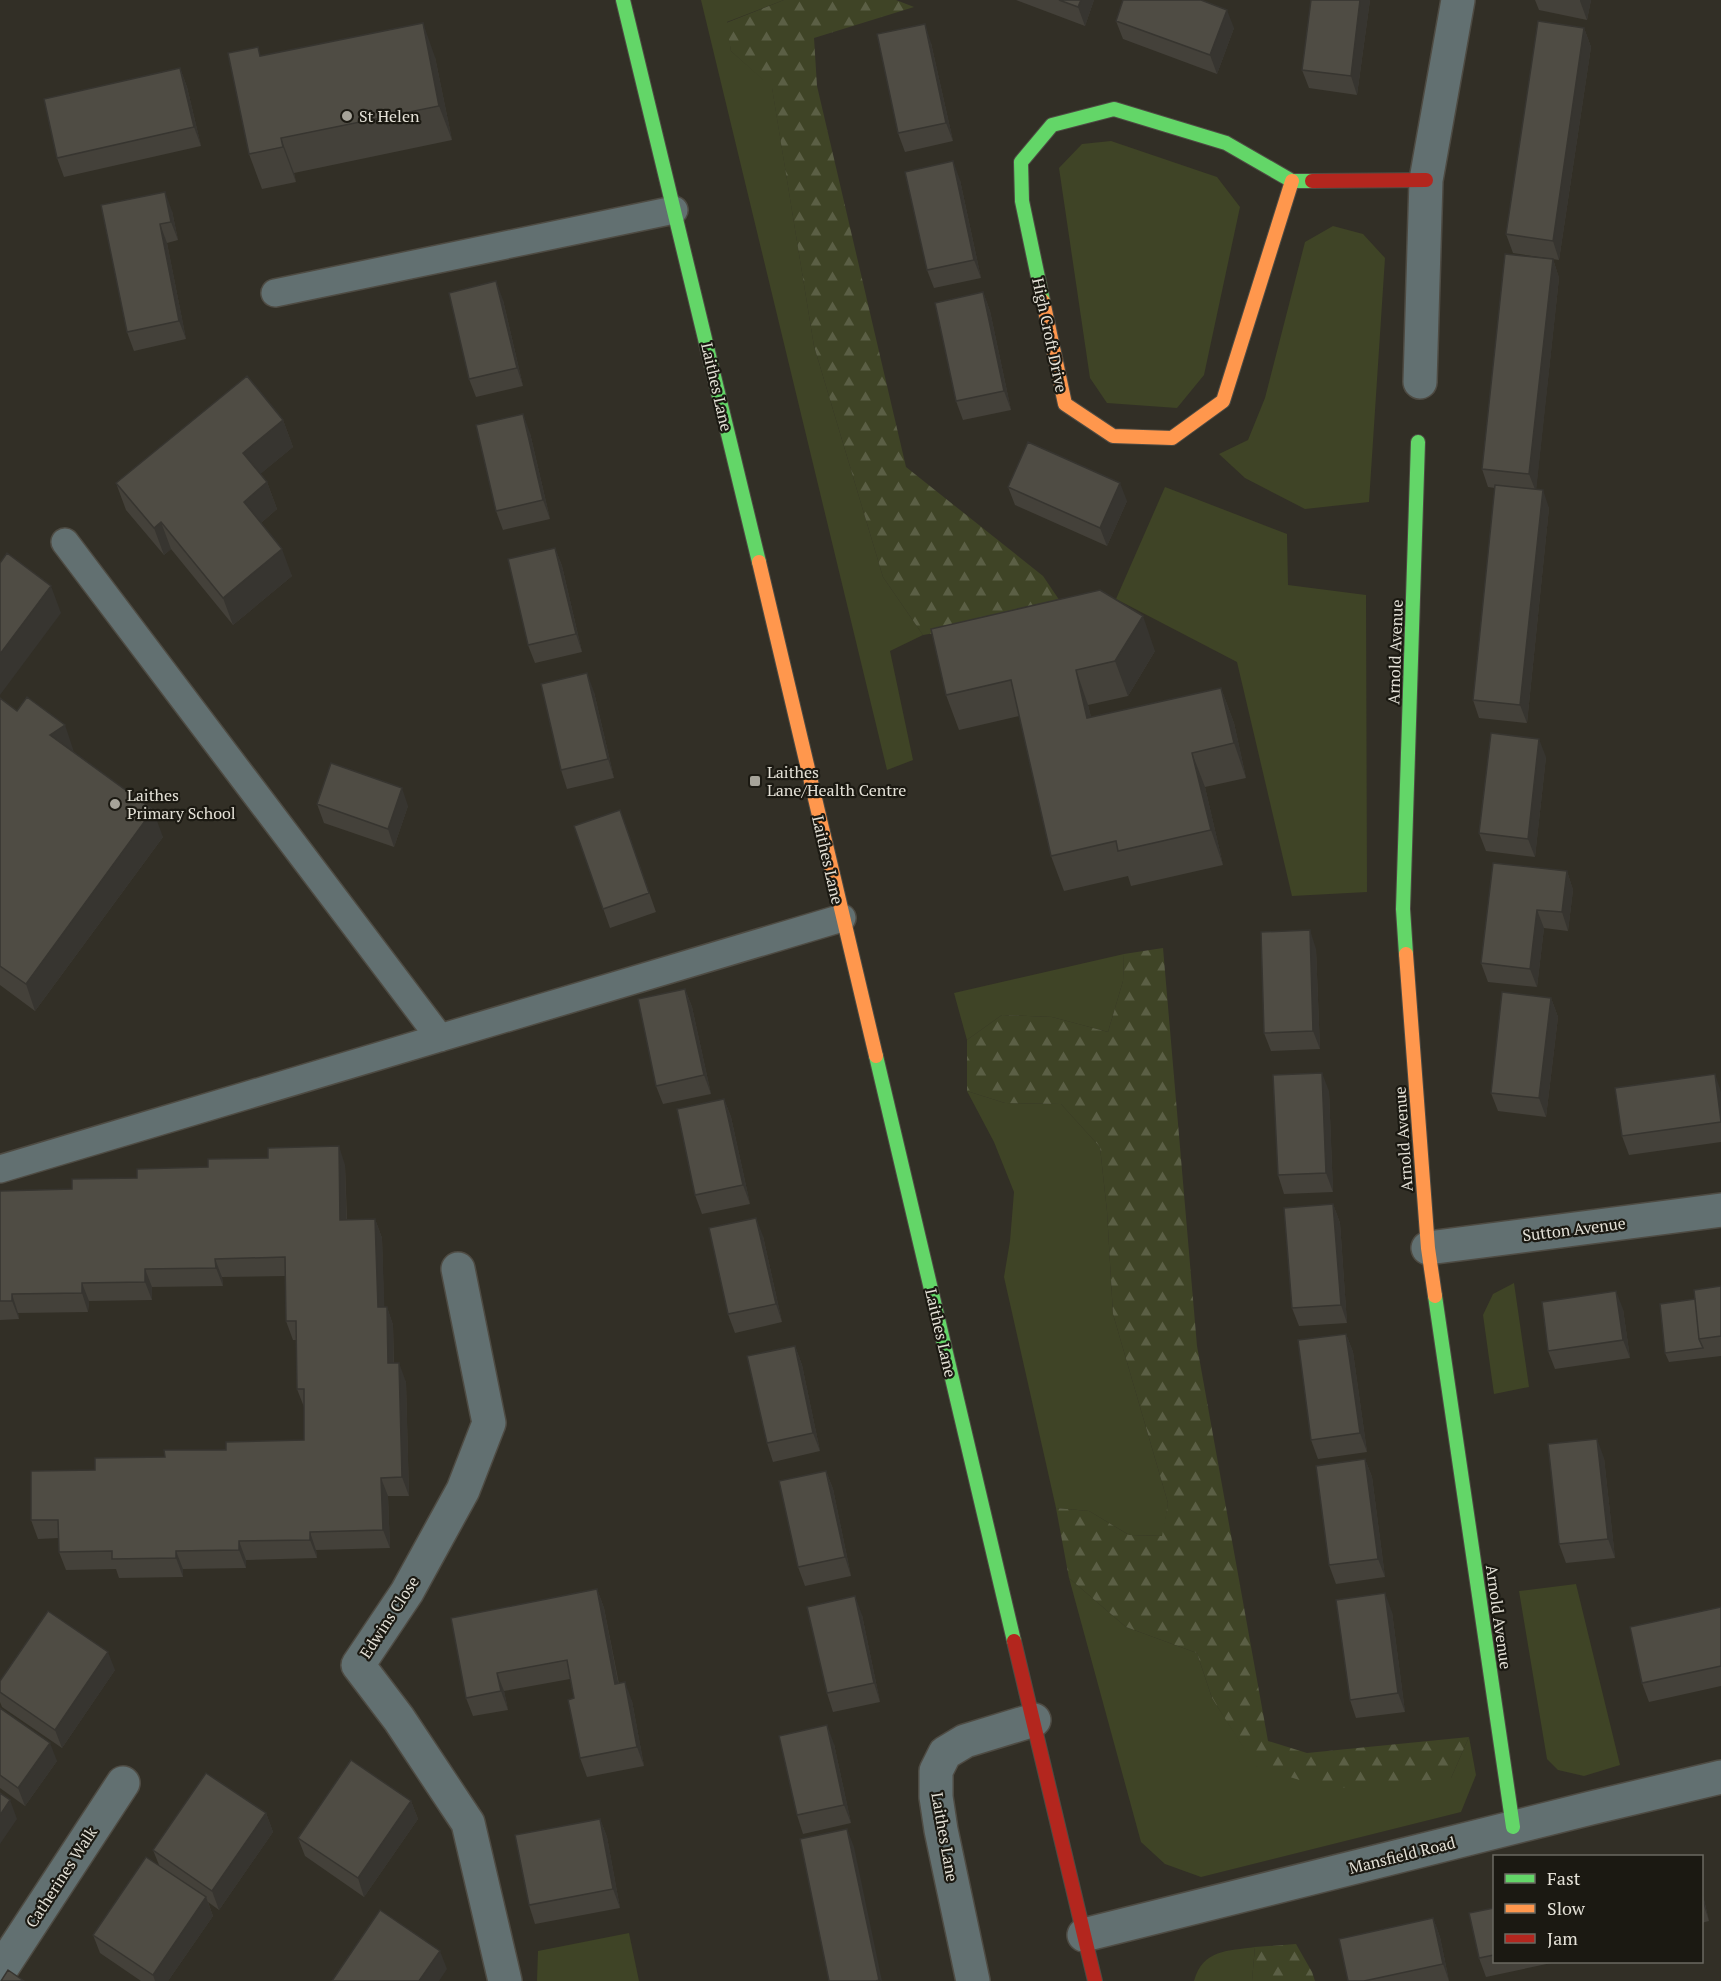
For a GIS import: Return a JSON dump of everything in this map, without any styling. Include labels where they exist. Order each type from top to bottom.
[{"type":"street","name":"Laithes Lane","points":[[623,0],[1095,1981]]},
{"type":"street","points":[[1420,382],[1426,180],[1458,0]]},
{"type":"street","name":"High Croft Drive","points":[[1114,109],[1226,143],[1292,181],[1223,401],[1172,438],[1113,436],[1065,404],[1022,201],[1021,162],[1052,125],[1114,109]]},
{"type":"street","points":[[1292,181],[1426,180]]},
{"type":"street","name":"Arnold Avenue","points":[[1418,442],[1403,909],[1428,1248],[1513,1827]]},
{"type":"street","name":"Sutton Avenue","points":[[1428,1248],[1721,1209]]},
{"type":"street","name":"Edwins Close","points":[[458,1269],[489,1423],[462,1490],[407,1592],[358,1665],[399,1719],[468,1822],[505,1981]]},
{"type":"street","name":"Laithes Lane","points":[[973,1981],[941,1830],[936,1797],[936,1771],[945,1753],[965,1741],[1034,1720]]},
{"type":"street","name":"Mansfield Road","points":[[1084,1935],[1721,1777]]},
{"type":"street","name":"Catherines Walk","points":[[0,1971],[123,1783]]},
{"type":"lane","points":[[275,293],[674,210]]},
{"type":"lane","points":[[65,542],[440,1038]]},
{"type":"lane","points":[[0,1169],[842,918]]},
{"type":"green space","points":[[701,0],[784,0],[727,22],[731,51],[772,87],[814,346],[883,577],[923,635],[890,651],[913,760],[887,770]]},
{"type":"green space","points":[[784,0],[896,0],[914,7],[814,38],[817,86],[906,467],[1043,576],[1066,610],[923,635],[883,577],[814,346],[772,88],[731,51],[726,23]]},
{"type":"green space","points":[[1111,141],[1217,177],[1240,207],[1204,375],[1177,408],[1107,403],[1090,378],[1059,168],[1082,144]]},
{"type":"green space","points":[[1333,226],[1363,234],[1385,258],[1369,502],[1305,509],[1245,478],[1219,454],[1248,440],[1265,398],[1305,242]]},
{"type":"green space","points":[[1165,487],[1287,534],[1288,585],[1366,595],[1367,892],[1292,896],[1237,662],[1116,599]]},
{"type":"green space","points":[[1163,948],[1197,1346],[1268,1741],[1307,1753],[1469,1737],[1451,1778],[1328,1789],[1255,1766],[1212,1698],[1197,1653],[1126,1627],[1069,1578],[1056,1508],[1089,1511],[1129,1535],[1162,1536],[1168,1503],[1113,1314],[1107,1211],[1100,1147],[1061,1104],[1005,1103],[967,1091],[967,1040],[1002,1015],[1052,1017],[1108,1032],[1123,981],[1124,954]]},
{"type":"green space","points":[[1124,954],[1123,981],[1108,1032],[1052,1017],[1002,1015],[967,1040],[954,993]]},
{"type":"green space","points":[[967,1091],[1005,1103],[1061,1104],[1100,1147],[1107,1211],[1113,1314],[1168,1503],[1163,1536],[1129,1535],[1089,1511],[1056,1508],[1004,1277],[1014,1192],[994,1142]]},
{"type":"green space","points":[[1514,1283],[1529,1387],[1494,1394],[1483,1315],[1493,1294]]},
{"type":"green space","points":[[1069,1578],[1126,1627],[1197,1653],[1212,1698],[1256,1766],[1451,1778],[1469,1737],[1476,1775],[1461,1812],[1201,1877],[1165,1864],[1141,1842]]},
{"type":"green space","points":[[1576,1584],[1620,1765],[1584,1776],[1558,1770],[1547,1759],[1519,1591]]},
{"type":"green space","points":[[629,1933],[639,1981],[537,1981],[538,1951]]},
{"type":"green space","points":[[1296,1944],[1315,1981],[1252,1981],[1255,1947]]},
{"type":"green space","points":[[1255,1947],[1252,1981],[1194,1981],[1198,1971],[1210,1957],[1226,1951]]},
{"type":"building","points":[[1059,0],[1081,0],[1078,7]]},
{"type":"building","points":[[1123,0],[1201,0],[1227,10],[1210,55],[1116,21]]},
{"type":"building","points":[[1311,0],[1360,0],[1351,76],[1302,70]]},
{"type":"building","points":[[1538,21],[1584,28],[1553,241],[1506,234]]},
{"type":"building","points":[[423,23],[439,106],[281,138],[283,147],[249,154],[228,53],[258,47],[260,56]]},
{"type":"building","points":[[925,24],[946,123],[898,133],[877,34]]},
{"type":"building","points":[[180,68],[194,127],[57,158],[44,99]]},
{"type":"building","points":[[953,161],[974,260],[927,270],[905,172]]},
{"type":"building","points":[[165,192],[171,222],[160,224],[179,321],[127,332],[101,205]]},
{"type":"building","points":[[1505,254],[1553,259],[1529,474],[1482,469]]},
{"type":"building","points":[[496,281],[517,368],[469,379],[449,293]]},
{"type":"building","points":[[983,292],[1004,391],[956,401],[935,303]]},
{"type":"building","points":[[247,376],[283,420],[243,453],[267,482],[244,502],[282,549],[223,598],[161,522],[154,528],[116,483]]},
{"type":"building","points":[[523,414],[543,500],[496,511],[476,425]]},
{"type":"building","points":[[1028,442],[1120,483],[1100,528],[1008,487]]},
{"type":"building","points":[[1495,485],[1543,490],[1520,705],[1473,700]]},
{"type":"building","points":[[555,548],[576,634],[528,645],[508,559]]},
{"type":"building","points":[[7,553],[51,586],[0,654],[0,563]]},
{"type":"building","points":[[1100,590],[1143,616],[1115,661],[1076,670],[1087,718],[1221,688],[1234,743],[1192,753],[1211,830],[1118,851],[1116,841],[1051,856],[1011,680],[946,695],[931,629]]},
{"type":"building","points":[[587,673],[608,759],[561,770],[541,684]]},
{"type":"building","points":[[27,697],[65,725],[50,735],[153,810],[26,984],[0,966],[0,698],[17,711]]},
{"type":"building","points":[[1491,733],[1539,739],[1528,839],[1479,833]]},
{"type":"building","points":[[331,763],[402,788],[388,829],[317,804]]},
{"type":"building","points":[[620,810],[649,893],[603,909],[574,826]]},
{"type":"building","points":[[1493,863],[1567,871],[1562,912],[1537,910],[1530,969],[1481,963]]},
{"type":"building","points":[[1310,930],[1313,1031],[1264,1033],[1261,932]]},
{"type":"building","points":[[685,989],[704,1075],[656,1086],[638,999]]},
{"type":"building","points":[[1502,992],[1551,998],[1539,1098],[1491,1093]]},
{"type":"building","points":[[1322,1073],[1326,1173],[1278,1175],[1273,1075]]},
{"type":"building","points":[[1715,1074],[1721,1122],[1622,1136],[1615,1088]]},
{"type":"building","points":[[724,1099],[743,1185],[695,1195],[677,1109]]},
{"type":"building","points":[[339,1146],[340,1220],[375,1219],[378,1307],[387,1307],[388,1363],[399,1363],[402,1477],[381,1478],[383,1530],[310,1532],[310,1540],[239,1541],[239,1550],[176,1551],[176,1558],[112,1559],[112,1551],[59,1552],[58,1520],[31,1520],[31,1471],[95,1470],[95,1458],[165,1457],[164,1450],[226,1450],[226,1442],[304,1440],[304,1389],[297,1389],[296,1321],[286,1321],[285,1257],[215,1259],[216,1268],[145,1269],[145,1282],[82,1283],[82,1293],[12,1294],[12,1301],[0,1301],[0,1191],[72,1189],[72,1179],[137,1178],[137,1169],[208,1167],[208,1159],[268,1158],[268,1148]]},
{"type":"building","points":[[1333,1204],[1341,1305],[1292,1308],[1284,1208]]},
{"type":"building","points":[[756,1218],[776,1304],[728,1314],[709,1228]]},
{"type":"building","points":[[1721,1286],[1721,1336],[1699,1339],[1694,1290]]},
{"type":"building","points":[[1616,1291],[1623,1340],[1548,1351],[1542,1302]]},
{"type":"building","points":[[1695,1299],[1699,1339],[1703,1348],[1665,1353],[1660,1304]]},
{"type":"building","points":[[1346,1334],[1360,1433],[1311,1440],[1298,1340]]},
{"type":"building","points":[[795,1346],[813,1433],[767,1443],[747,1356]]},
{"type":"building","points":[[1597,1439],[1608,1539],[1559,1544],[1548,1444]]},
{"type":"building","points":[[1365,1459],[1378,1559],[1329,1565],[1316,1466]]},
{"type":"building","points":[[826,1471],[845,1557],[798,1567],[779,1481]]},
{"type":"building","points":[[597,1589],[615,1684],[625,1682],[637,1747],[580,1758],[568,1700],[574,1698],[567,1660],[497,1673],[501,1691],[466,1698],[451,1618]]},
{"type":"building","points":[[1385,1593],[1398,1693],[1350,1700],[1336,1600]]},
{"type":"building","points":[[855,1596],[874,1683],[827,1693],[807,1607]]},
{"type":"building","points":[[1721,1607],[1721,1666],[1642,1683],[1630,1627]]},
{"type":"building","points":[[48,1611],[108,1652],[55,1730],[0,1692],[0,1681]]},
{"type":"building","points":[[0,1708],[50,1743],[18,1788],[0,1775]]},
{"type":"building","points":[[827,1725],[844,1805],[797,1815],[779,1736]]},
{"type":"building","points":[[351,1760],[411,1801],[358,1878],[298,1838]]},
{"type":"building","points":[[206,1773],[266,1813],[212,1891],[153,1850]]},
{"type":"building","points":[[0,1793],[10,1800],[0,1815]]},
{"type":"building","points":[[600,1819],[613,1889],[529,1905],[515,1835]]},
{"type":"building","points":[[847,1829],[879,1980],[876,1981],[829,1981],[800,1839]]},
{"type":"building","points":[[146,1857],[206,1897],[153,1975],[93,1935]]},
{"type":"building","points":[[1493,1908],[1493,1955],[1479,1958],[1469,1913]]},
{"type":"building","points":[[380,1910],[440,1951],[419,1981],[332,1981]]},
{"type":"building","points":[[1433,1918],[1443,1964],[1364,1981],[1348,1981],[1339,1939]]},
{"type":"building","points":[[8,1970],[24,1981],[1,1981]]},
{"type":"traffic: fast","points":[[623,0],[759,562]]},
{"type":"traffic: fast","points":[[1043,301],[1022,201],[1021,162],[1052,125],[1114,109],[1226,143],[1292,181],[1312,181]]},
{"type":"traffic: fast","points":[[1406,954],[1403,909],[1418,442]]},
{"type":"traffic: fast","points":[[876,1056],[1014,1641]]},
{"type":"traffic: fast","points":[[1435,1296],[1513,1827]]},
{"type":"traffic: slow","points":[[1043,301],[1065,404],[1113,436],[1172,438],[1223,401],[1292,181]]},
{"type":"traffic: slow","points":[[759,562],[876,1056]]},
{"type":"traffic: slow","points":[[1406,954],[1428,1248],[1435,1296]]},
{"type":"traffic: jam","points":[[1312,181],[1426,180]]},
{"type":"traffic: jam","points":[[1014,1641],[1095,1981]]},
{"type":"place","name":"St Helen","points":[[347,116]]},
{"type":"place","name":"Laithes Lane/Health Centre","points":[[755,781]]},
{"type":"place","name":"Laithes Primary School","points":[[115,804]]}]
